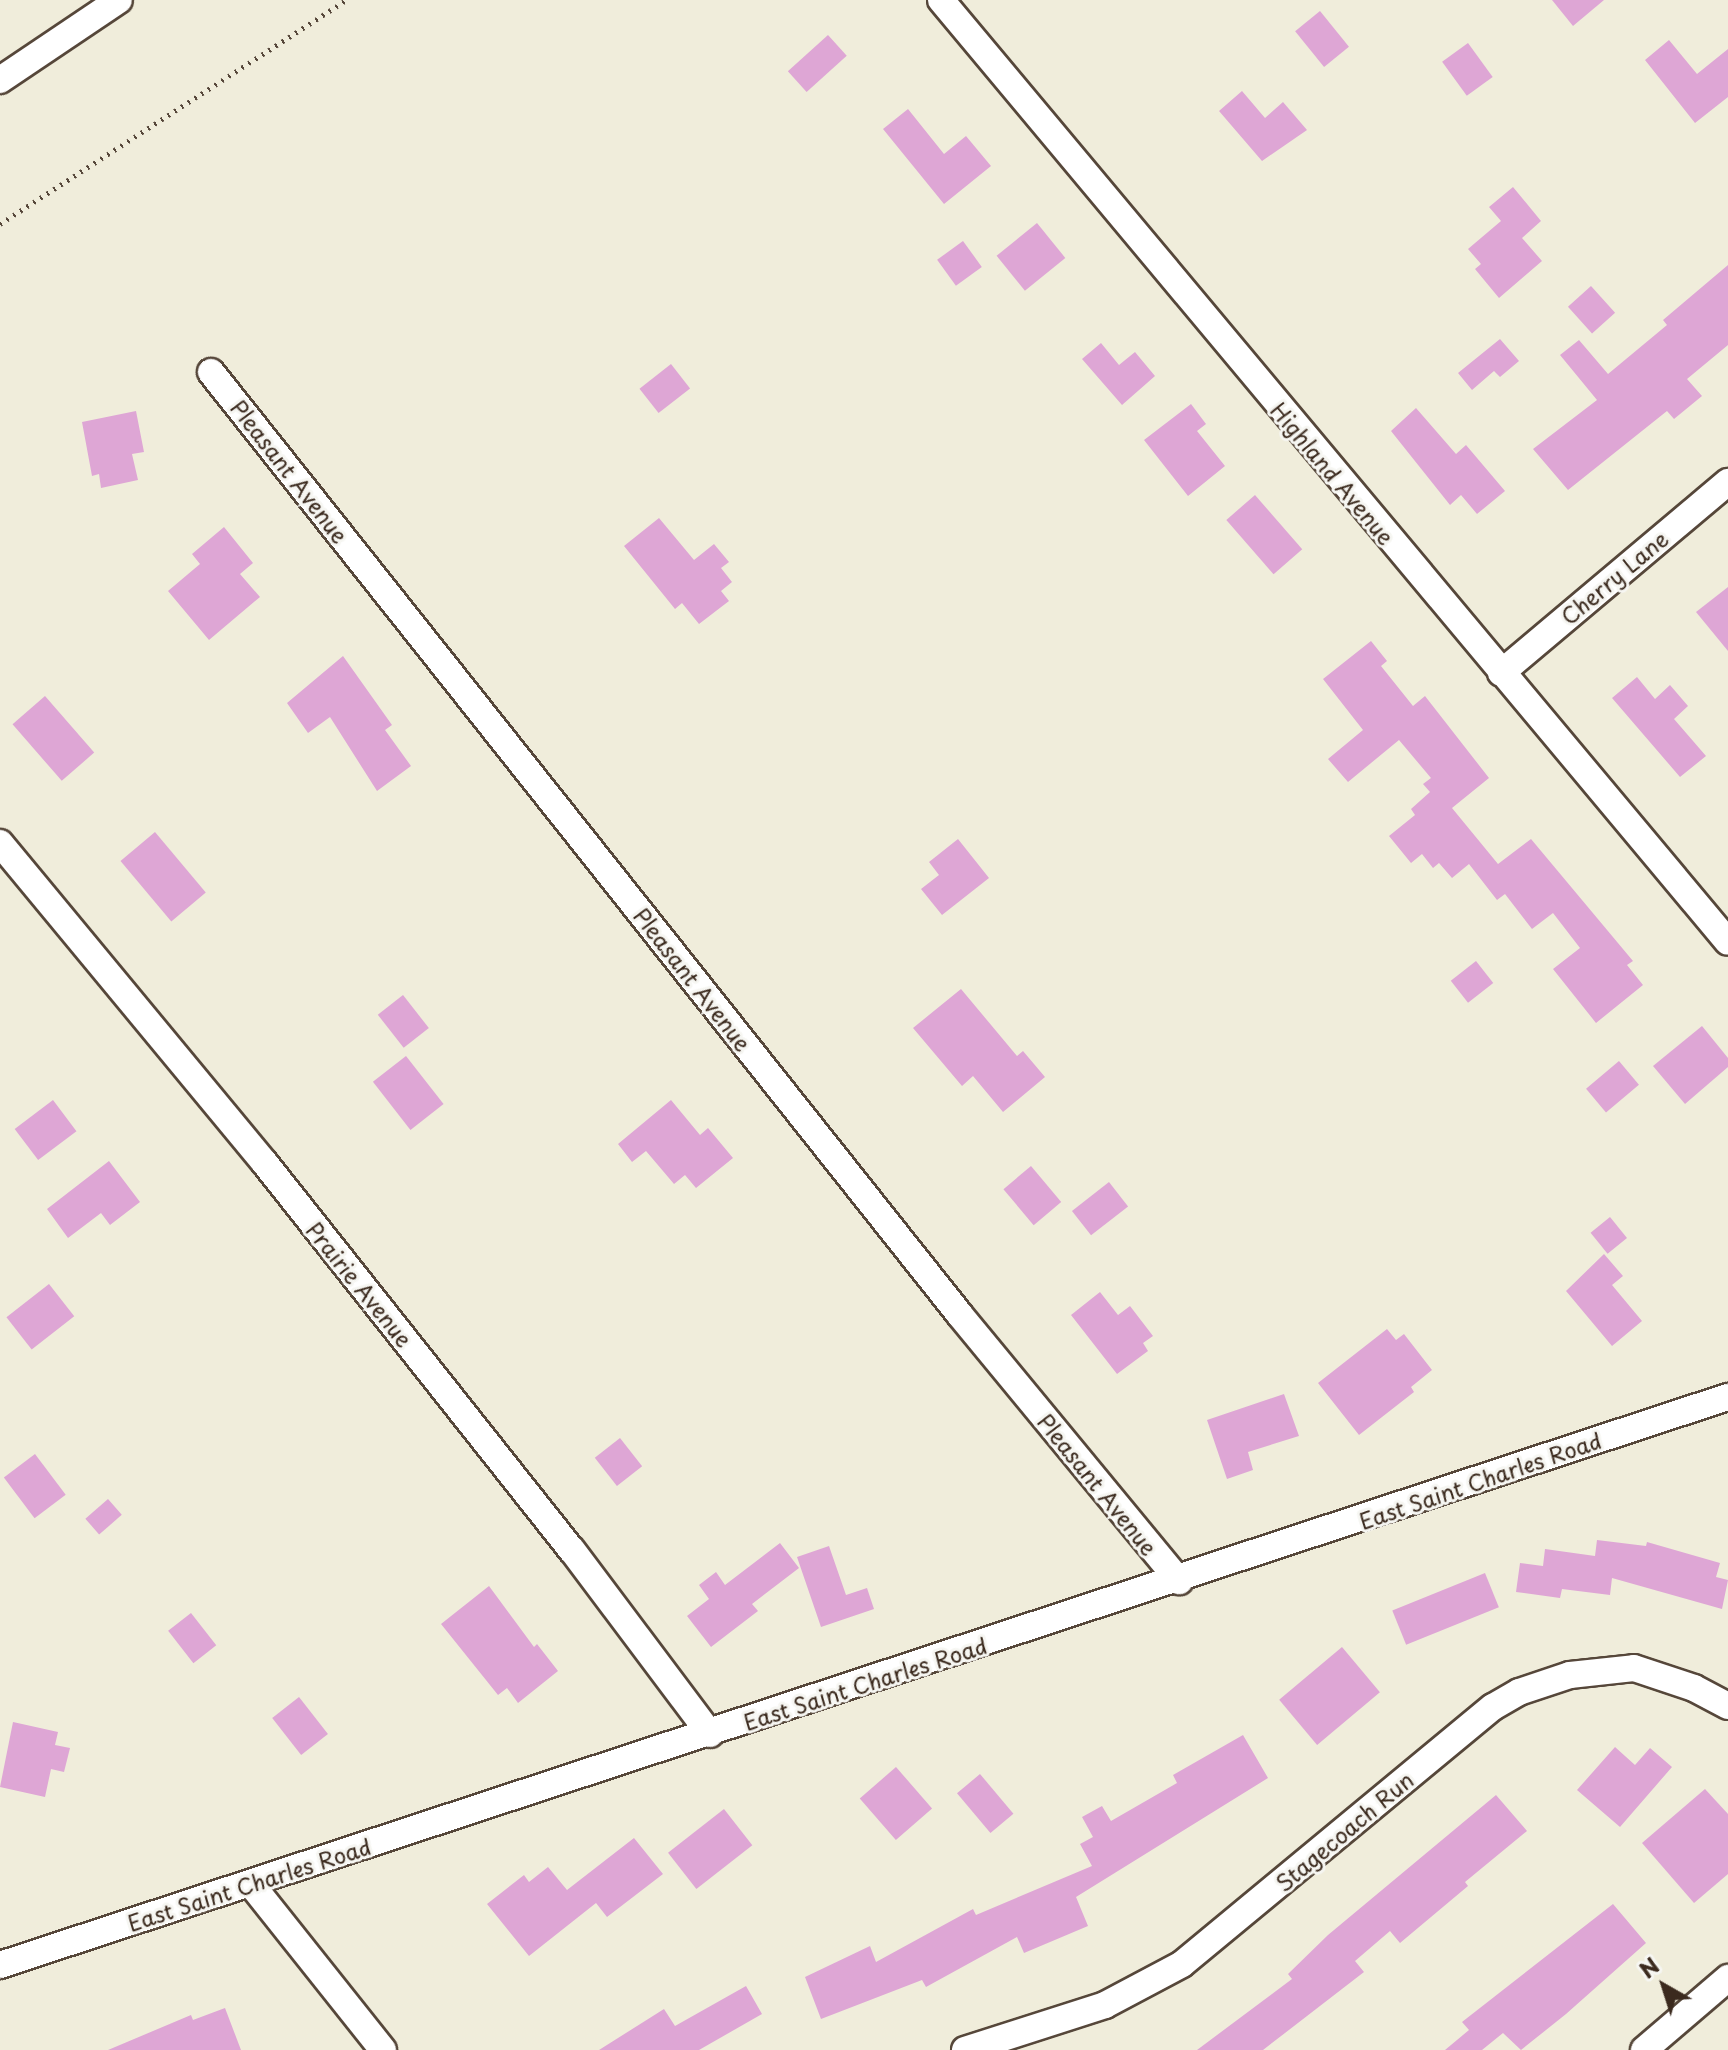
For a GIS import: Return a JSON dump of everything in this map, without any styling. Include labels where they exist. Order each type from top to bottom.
[{"type":"street","points":[[0,80],[119,0]]},
{"type":"street","name":"Highland Avenue","points":[[941,0],[1728,942]]},
{"type":"street","name":"Pleasant Avenue","points":[[211,372],[960,1315],[1179,1581]]},
{"type":"street","name":"Cherry Lane","points":[[1501,673],[1728,482]]},
{"type":"street","name":"Prairie Avenue","points":[[0,843],[264,1162],[572,1550],[710,1734]]},
{"type":"street","name":"East Saint Charles Road","points":[[0,1965],[1179,1581],[1728,1397]]},
{"type":"street","name":"Stagecoach Run","points":[[965,2050],[1105,2005],[1182,1964],[1493,1707],[1519,1692],[1570,1675],[1634,1668],[1694,1688],[1728,1706]]},
{"type":"street","points":[[251,1884],[383,2050]]},
{"type":"street","points":[[1644,2050],[1728,1978]]},
{"type":"path","points":[[0,224],[346,0]]},
{"type":"building","points":[[1552,0],[1604,0],[1573,26]]},
{"type":"building","points":[[1320,11],[1349,47],[1324,67],[1295,31]]},
{"type":"building","points":[[828,35],[847,56],[807,92],[788,71]]},
{"type":"building","points":[[1669,40],[1697,74],[1728,49],[1728,97],[1695,123],[1645,60]]},
{"type":"building","points":[[1468,43],[1493,77],[1467,96],[1442,62]]},
{"type":"building","points":[[1242,91],[1265,118],[1283,102],[1307,130],[1262,161],[1219,111]]},
{"type":"building","points":[[908,109],[944,154],[966,136],[991,166],[944,204],[883,129]]},
{"type":"building","points":[[1513,187],[1541,221],[1522,238],[1542,261],[1499,298],[1475,269],[1481,264],[1468,249],[1501,221],[1489,207]]},
{"type":"building","points":[[1037,223],[1065,258],[1025,291],[997,256]]},
{"type":"building","points":[[963,241],[982,267],[956,286],[937,260]]},
{"type":"building","points":[[1728,265],[1728,345],[1687,379],[1702,396],[1674,419],[1667,411],[1568,490],[1533,449],[1597,400],[1560,355],[1579,340],[1608,374],[1667,325],[1663,320]]},
{"type":"building","points":[[1591,286],[1615,313],[1592,333],[1568,307]]},
{"type":"building","points":[[1500,339],[1519,361],[1500,377],[1494,371],[1472,390],[1458,373]]},
{"type":"building","points":[[1101,343],[1119,365],[1135,352],[1155,376],[1122,405],[1082,359]]},
{"type":"building","points":[[671,364],[690,388],[659,413],[639,389]]},
{"type":"building","points":[[1191,404],[1206,424],[1197,431],[1225,466],[1188,496],[1144,440]]},
{"type":"building","points":[[1416,408],[1456,454],[1466,445],[1505,491],[1477,514],[1461,495],[1450,505],[1391,431]]},
{"type":"building","points":[[136,411],[144,452],[132,454],[138,480],[101,488],[99,474],[92,476],[82,422]]},
{"type":"building","points":[[1255,495],[1302,549],[1274,574],[1226,520]]},
{"type":"building","points":[[659,518],[694,560],[714,544],[729,562],[721,568],[732,582],[721,591],[729,601],[699,624],[682,603],[675,609],[624,546]]},
{"type":"building","points":[[224,527],[253,563],[240,574],[260,597],[209,640],[168,591],[200,564],[192,554]]},
{"type":"building","points":[[1728,587],[1728,651],[1696,612]]},
{"type":"building","points":[[1371,641],[1387,661],[1381,666],[1413,706],[1425,696],[1489,778],[1452,808],[1498,864],[1531,839],[1633,961],[1627,965],[1643,985],[1596,1023],[1553,969],[1580,948],[1553,913],[1532,929],[1505,894],[1497,900],[1469,864],[1452,878],[1439,863],[1433,868],[1422,854],[1411,863],[1389,836],[1415,815],[1411,809],[1430,792],[1423,784],[1431,778],[1399,740],[1348,782],[1328,759],[1363,730],[1323,679]]},
{"type":"building","points":[[343,656],[392,725],[385,730],[411,766],[377,791],[330,717],[308,733],[287,703]]},
{"type":"building","points":[[1637,677],[1655,699],[1670,685],[1688,706],[1674,719],[1706,756],[1680,777],[1612,698]]},
{"type":"building","points":[[45,696],[94,753],[62,781],[13,724]]},
{"type":"building","points":[[155,832],[206,893],[171,921],[121,861]]},
{"type":"building","points":[[958,839],[989,878],[942,915],[921,889],[939,875],[929,862]]},
{"type":"building","points":[[1476,961],[1493,983],[1468,1003],[1451,981]]},
{"type":"building","points":[[961,989],[1017,1056],[1023,1051],[1045,1077],[1003,1112],[973,1076],[962,1086],[913,1028]]},
{"type":"building","points":[[403,995],[429,1028],[404,1048],[378,1015]]},
{"type":"building","points":[[1702,1026],[1728,1058],[1728,1067],[1685,1104],[1653,1066]]},
{"type":"building","points":[[406,1056],[444,1104],[410,1130],[373,1082]]},
{"type":"building","points":[[1619,1061],[1639,1085],[1606,1112],[1586,1089]]},
{"type":"building","points":[[53,1100],[76,1131],[38,1160],[15,1129]]},
{"type":"building","points":[[671,1100],[700,1135],[708,1128],[733,1158],[696,1188],[685,1175],[674,1184],[646,1151],[632,1162],[618,1144]]},
{"type":"building","points":[[109,1161],[140,1202],[110,1225],[101,1213],[68,1238],[47,1209]]},
{"type":"building","points":[[1031,1166],[1061,1202],[1034,1225],[1003,1189]]},
{"type":"building","points":[[1109,1182],[1128,1206],[1091,1235],[1072,1211]]},
{"type":"building","points":[[1610,1217],[1627,1238],[1608,1254],[1591,1233]]},
{"type":"building","points":[[1604,1254],[1623,1276],[1612,1285],[1642,1321],[1612,1346],[1566,1291]]},
{"type":"building","points":[[49,1284],[74,1316],[32,1350],[6,1317]]},
{"type":"building","points":[[1100,1292],[1118,1315],[1130,1306],[1153,1336],[1143,1343],[1148,1351],[1117,1374],[1071,1315]]},
{"type":"building","points":[[1387,1329],[1396,1340],[1404,1334],[1432,1370],[1411,1387],[1414,1392],[1359,1435],[1318,1383]]},
{"type":"building","points":[[1284,1394],[1299,1436],[1248,1452],[1253,1470],[1227,1479],[1207,1420]]},
{"type":"building","points":[[620,1438],[642,1466],[617,1486],[595,1458]]},
{"type":"building","points":[[35,1454],[66,1495],[35,1518],[4,1477]]},
{"type":"building","points":[[108,1499],[122,1515],[99,1535],[85,1519]]},
{"type":"building","points":[[1597,1540],[1646,1546],[1647,1542],[1720,1563],[1716,1577],[1728,1580],[1722,1609],[1612,1578],[1610,1595],[1562,1589],[1560,1598],[1516,1592],[1520,1563],[1543,1566],[1545,1549],[1595,1556]]},
{"type":"building","points":[[780,1543],[799,1568],[752,1604],[758,1611],[711,1647],[687,1616],[709,1599],[699,1585],[716,1572],[725,1585]]},
{"type":"building","points":[[829,1546],[846,1595],[867,1588],[874,1609],[821,1627],[797,1557]]},
{"type":"building","points":[[1485,1573],[1499,1607],[1406,1645],[1392,1610]]},
{"type":"building","points":[[489,1586],[534,1647],[537,1644],[558,1671],[518,1703],[507,1688],[498,1695],[441,1624]]},
{"type":"building","points":[[191,1613],[216,1645],[193,1663],[168,1631]]},
{"type":"building","points":[[1342,1647],[1380,1692],[1317,1745],[1279,1700]]},
{"type":"building","points":[[299,1697],[328,1734],[301,1755],[272,1718]]},
{"type":"building","points":[[13,1722],[58,1732],[55,1745],[70,1748],[64,1772],[51,1769],[45,1797],[0,1787]]},
{"type":"building","points":[[1243,1735],[1268,1778],[1076,1897],[1088,1926],[1024,1953],[1017,1937],[926,1987],[922,1980],[821,2019],[805,1977],[870,1946],[876,1962],[973,1909],[976,1915],[1092,1866],[1080,1844],[1093,1837],[1082,1817],[1102,1806],[1111,1821],[1177,1783],[1173,1775]]},
{"type":"building","points":[[1615,1747],[1635,1765],[1650,1748],[1672,1767],[1620,1827],[1577,1790]]},
{"type":"building","points":[[896,1767],[932,1809],[896,1840],[860,1798]]},
{"type":"building","points":[[980,1774],[1013,1814],[990,1833],[957,1793]]},
{"type":"building","points":[[1705,1789],[1728,1814],[1728,1874],[1694,1903],[1642,1843]]},
{"type":"building","points":[[1496,1795],[1527,1831],[1465,1882],[1468,1886],[1400,1943],[1390,1931],[1355,1961],[1364,1972],[1263,2050],[1197,2050],[1292,1979],[1288,1974],[1328,1935]]},
{"type":"building","points":[[724,1809],[752,1845],[696,1889],[668,1853]]},
{"type":"building","points":[[634,1838],[663,1874],[607,1917],[596,1903],[529,1956],[487,1904],[524,1875],[529,1882],[548,1867],[567,1890]]},
{"type":"building","points":[[1613,1904],[1646,1943],[1566,2014],[1521,2050],[1503,2033],[1482,2050],[1445,2050],[1469,2030],[1462,2022]]},
{"type":"building","points":[[746,1986],[762,2014],[699,2050],[599,2050],[664,2009],[675,2026]]},
{"type":"building","points":[[225,2008],[241,2050],[108,2050],[191,2015],[193,2020]]}]
